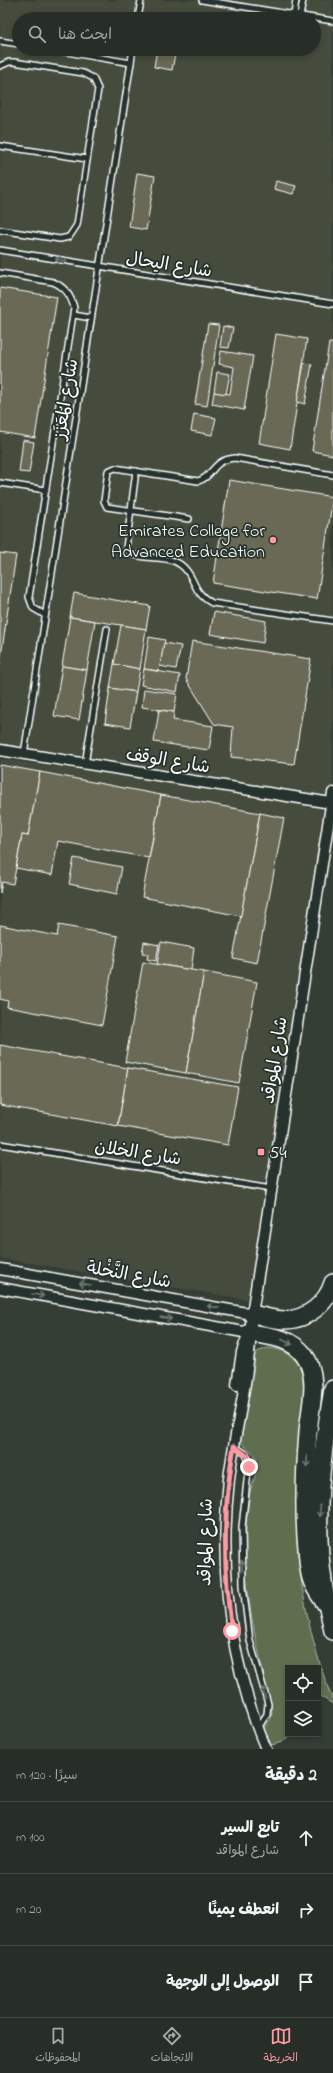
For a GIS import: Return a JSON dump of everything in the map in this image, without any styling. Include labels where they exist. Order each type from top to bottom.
[{"type":"highway","points":[[252,1314],[286,1320],[300,1317],[313,1311],[324,1301],[333,1283]]},
{"type":"highway","points":[[249,1333],[286,1340],[304,1355],[310,1366],[312,1390],[307,1448],[305,1502],[306,1533],[311,1578],[328,1607]]},
{"type":"highway","points":[[333,1389],[323,1448],[319,1521],[323,1580],[333,1631]]},
{"type":"street","name":"شارع الوقف","points":[[0,750],[85,764],[332,798]]},
{"type":"street","name":"شارع المواقد","points":[[259,1749],[241,1698],[230,1653],[222,1606],[219,1558],[225,1466],[242,1352],[249,1333],[332,798]]},
{"type":"street","name":"شارع النَّخْلة","points":[[0,1268],[252,1314]]},
{"type":"street","name":"شارع النَّخْلة","points":[[0,1288],[249,1333]]},
{"type":"street","name":"شارع المواقد","points":[[249,1333],[250,1353],[234,1446],[227,1506],[226,1585],[236,1654],[257,1729],[266,1749]]},
{"type":"lane","points":[[139,12],[141,0]]},
{"type":"lane","points":[[202,0],[276,12]]},
{"type":"lane","points":[[294,12],[296,0]]},
{"type":"lane","points":[[301,12],[303,0]]},
{"type":"lane","points":[[321,19],[333,21]]},
{"type":"lane","points":[[0,41],[12,43]]},
{"type":"lane","points":[[93,56],[131,62]]},
{"type":"lane","name":"شارع المُعَزَز","points":[[24,754],[132,56]]},
{"type":"lane","points":[[0,66],[14,62],[83,73],[93,78],[96,83],[98,94],[77,225],[69,237],[60,239],[0,230]]},
{"type":"lane","points":[[0,146],[87,159]]},
{"type":"lane","name":"شارع اليحال","points":[[0,250],[333,304]]},
{"type":"lane","points":[[0,272],[59,284],[70,294],[74,308],[29,597],[34,608],[45,615]]},
{"type":"lane","points":[[74,315],[91,318]]},
{"type":"lane","points":[[189,520],[131,512],[105,506],[104,501],[108,473],[110,469],[115,468],[198,481],[207,477],[212,469],[222,460],[235,458],[333,475]]},
{"type":"lane","points":[[136,471],[126,548],[128,552],[132,555],[178,563],[186,570],[194,587],[205,599],[212,602],[333,621]]},
{"type":"lane","points":[[0,483],[46,490]]},
{"type":"lane","points":[[85,764],[107,629]]},
{"type":"lane","name":"شارع الخلان","points":[[0,1144],[271,1189]]},
{"type":"lane","points":[[234,1446],[246,1454],[249,1462],[242,1527],[243,1586],[250,1641],[268,1709],[257,1729]]},
{"type":"shaded area","points":[[0,0],[333,0],[333,793],[254,1301],[0,1258],[0,759],[307,800],[0,752]]},
{"type":"green space","points":[[267,1348],[281,1350],[287,1353],[297,1362],[306,1380],[297,1479],[296,1518],[304,1600],[320,1665],[285,1665],[285,1737],[288,1737],[282,1742],[268,1746],[262,1730],[270,1720],[272,1712],[251,1612],[245,1550],[249,1499],[256,1472],[257,1460],[254,1454],[244,1446],[240,1440],[251,1383],[253,1357],[257,1352]]},
{"type":"green space","points":[[321,1668],[333,1701],[333,1704],[321,1697]]},
{"type":"building","points":[[156,56],[175,56],[172,70],[154,67]]},
{"type":"building","points":[[137,173],[155,176],[146,230],[129,227]]},
{"type":"building","points":[[276,181],[296,186],[293,194],[274,189]]},
{"type":"building","points":[[0,288],[57,297],[35,438],[0,432]]},
{"type":"building","points":[[208,324],[219,325],[207,406],[195,404]]},
{"type":"building","points":[[223,326],[233,328],[229,348],[220,347]]},
{"type":"building","points":[[276,334],[307,339],[290,449],[259,443]]},
{"type":"building","points":[[329,343],[333,343],[333,455],[312,451]]},
{"type":"building","points":[[221,351],[253,356],[244,410],[212,404],[214,392],[230,394],[234,367],[219,364]]},
{"type":"building","points":[[304,363],[312,364],[305,404],[297,402]]},
{"type":"building","points":[[217,372],[230,374],[226,394],[214,392]]},
{"type":"building","points":[[194,414],[216,418],[212,435],[191,431]]},
{"type":"building","points":[[23,440],[34,442],[29,473],[19,472]]},
{"type":"building","name":"Emirates College for Advanced Education","points":[[229,480],[333,497],[317,599],[213,583]]},
{"type":"building","points":[[0,553],[16,555],[0,663]]},
{"type":"building","points":[[74,593],[150,606],[146,629],[70,617]]},
{"type":"building","points":[[214,612],[266,621],[263,643],[210,634]]},
{"type":"building","points":[[70,617],[95,621],[87,670],[62,666]]},
{"type":"building","points":[[121,625],[146,629],[140,669],[114,664]]},
{"type":"building","points":[[149,637],[165,640],[159,671],[144,669]]},
{"type":"building","points":[[192,641],[311,659],[294,764],[231,757],[233,727],[214,724],[186,679]]},
{"type":"building","points":[[164,643],[181,646],[176,669],[160,666]]},
{"type":"building","points":[[114,664],[140,669],[136,692],[110,688]]},
{"type":"building","points":[[62,666],[87,670],[79,720],[54,716]]},
{"type":"building","points":[[144,669],[180,675],[177,692],[141,685]]},
{"type":"building","points":[[110,688],[136,692],[130,727],[105,723]]},
{"type":"building","points":[[144,689],[177,694],[174,712],[142,707]]},
{"type":"building","points":[[159,710],[174,712],[173,720],[213,726],[209,750],[154,742]]},
{"type":"building","points":[[0,765],[40,772],[28,836],[22,835],[13,884],[2,882],[0,893]]},
{"type":"building","points":[[40,772],[161,795],[149,858],[58,841],[52,875],[16,868],[22,835],[28,836]]},
{"type":"building","points":[[161,795],[260,813],[241,916],[142,897]]},
{"type":"building","points":[[260,813],[284,818],[257,963],[233,958]]},
{"type":"building","points":[[74,858],[122,867],[117,894],[69,884]]},
{"type":"building","points":[[0,925],[57,936],[59,925],[118,936],[102,1025],[7,1007],[8,1001],[0,999]]},
{"type":"building","points":[[144,942],[159,945],[156,961],[147,959],[148,954],[142,953]]},
{"type":"building","points":[[161,942],[194,948],[191,970],[157,964]]},
{"type":"building","points":[[143,962],[204,972],[186,1073],[125,1062]]},
{"type":"building","points":[[204,972],[257,982],[239,1083],[186,1073]]},
{"type":"building","points":[[0,1045],[128,1068],[118,1126],[0,1105]]},
{"type":"building","points":[[128,1068],[238,1087],[228,1145],[118,1126]]},
{"type":"place","name":"Emirates College for Advanced Education","points":[[273,540]]},
{"type":"place","name":"54","points":[[261,1152]]},
{"type":"route","points":[[232,1631],[226,1585],[225,1534],[229,1478],[234,1446],[246,1454],[248,1457],[249,1467]]}]
